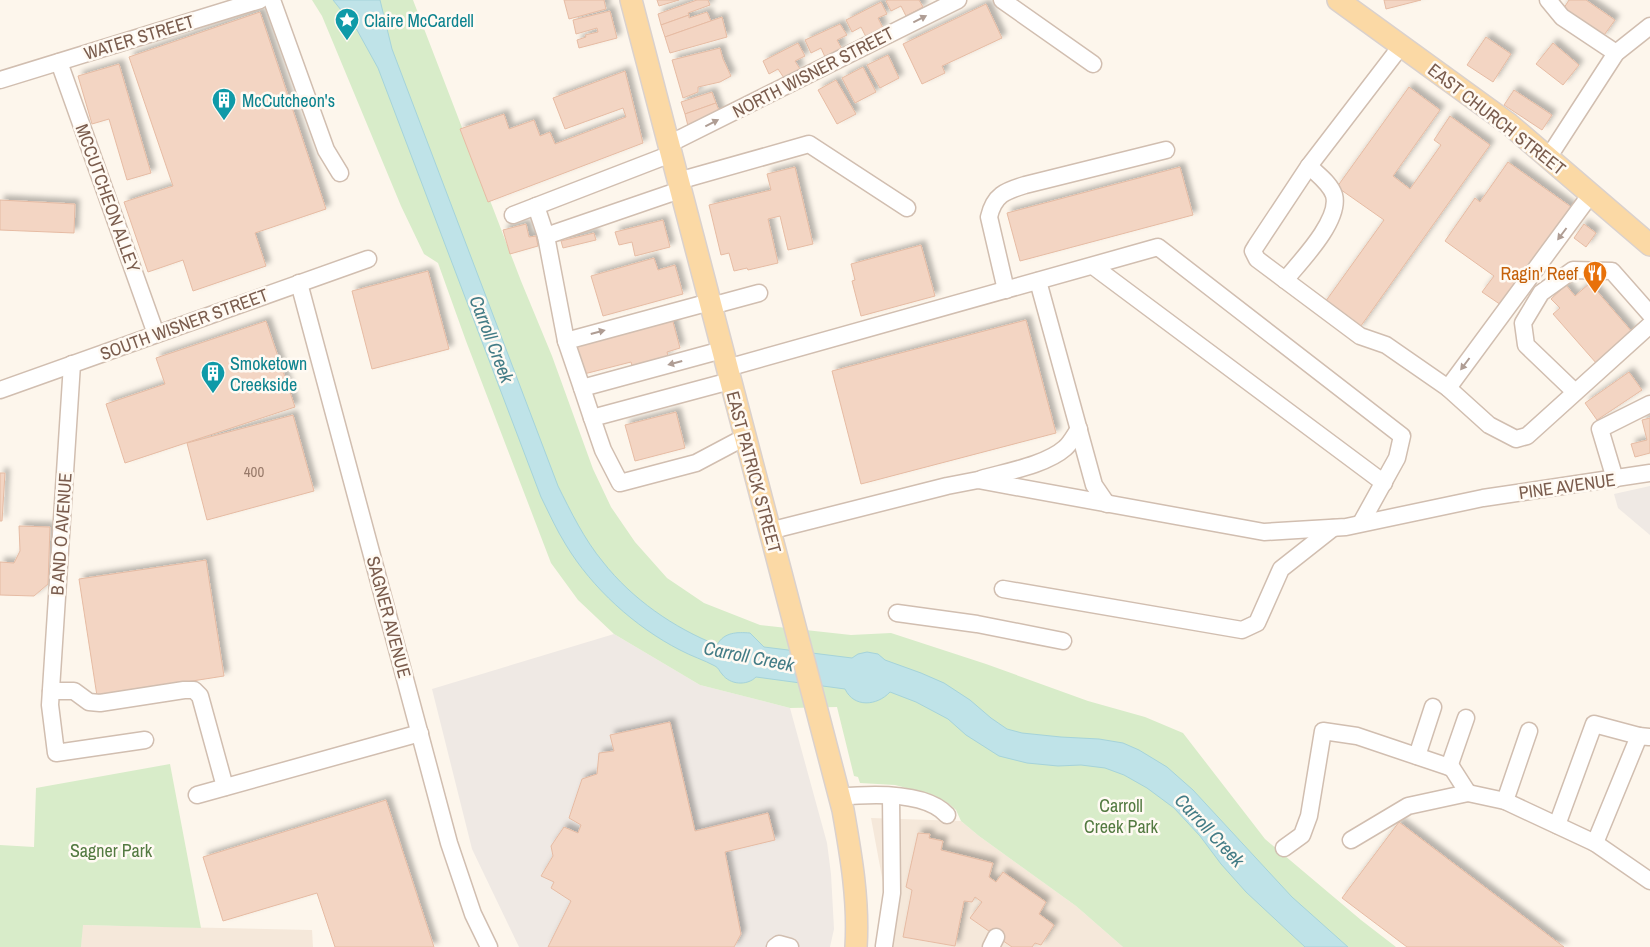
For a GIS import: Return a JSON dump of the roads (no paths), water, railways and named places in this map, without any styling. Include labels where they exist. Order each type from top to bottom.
[{"type":"main road","name":"EAST PATRICK STREET","points":[[631,0],[839,796],[856,894],[857,943]]},
{"type":"main road","name":"EAST CHURCH STREET","points":[[1342,1],[1509,124],[1650,245]]},
{"type":"street","name":"WATER STREET","points":[[0,80],[260,0]]},
{"type":"street","points":[[272,0],[326,150],[340,173]]},
{"type":"street","name":"NORTH WISNER STREET","points":[[670,149],[958,0]]},
{"type":"street","points":[[1002,0],[1093,64]]},
{"type":"street","points":[[1548,0],[1562,17],[1616,53]]},
{"type":"street","points":[[1548,158],[1616,53],[1650,26]]},
{"type":"street","points":[[1401,46],[1309,166],[1253,252],[1257,259],[1360,336],[1386,345],[1448,388],[1489,425],[1516,439],[1527,436],[1650,325]]},
{"type":"street","name":"MCCUTCHEON ALLEY","points":[[60,62],[156,334]]},
{"type":"street","points":[[546,236],[679,186],[809,144],[907,208]]},
{"type":"street","points":[[513,215],[670,149]]},
{"type":"street","points":[[1006,290],[989,218],[991,207],[1000,195],[1010,189],[1166,150]]},
{"type":"street","points":[[1285,280],[1327,228],[1335,207],[1334,196],[1329,186],[1309,166]]},
{"type":"street","points":[[1448,388],[1591,194]]},
{"type":"street","points":[[536,206],[546,236],[566,341],[603,450],[620,483],[696,463],[745,437]]},
{"type":"street","points":[[592,418],[726,366],[1158,247],[1402,436],[1397,458],[1361,524]]},
{"type":"street","name":"SOUTH WISNER STREET","points":[[0,390],[368,259]]},
{"type":"street","points":[[1093,266],[1384,483]]},
{"type":"street","points":[[1575,392],[1526,345],[1524,323],[1541,293],[1573,270],[1612,271],[1650,314]]},
{"type":"street","points":[[1038,281],[1094,485],[1107,504]]},
{"type":"street","name":"SAGNER AVENUE","points":[[299,283],[449,843],[473,914],[489,947]]},
{"type":"street","points":[[566,341],[759,292]]},
{"type":"street","name":"B AND O AVENUE","points":[[72,364],[51,698],[56,753],[145,740]]},
{"type":"street","points":[[582,388],[726,366]]},
{"type":"street","points":[[1615,479],[1600,430],[1650,404]]},
{"type":"street","points":[[770,531],[947,486],[978,480],[1042,461],[1055,456],[1066,447],[1079,429]]},
{"type":"street","name":"PINE AVENUE","points":[[978,480],[1264,532],[1346,527],[1483,498],[1650,473]]},
{"type":"street","points":[[1003,589],[1242,630],[1257,623],[1281,569],[1333,528]]},
{"type":"street","points":[[897,613],[977,624],[1063,641]]},
{"type":"street","points":[[51,698],[74,691],[89,702],[100,703],[194,690],[200,696],[225,787]]},
{"type":"street","points":[[1418,756],[1433,707]]},
{"type":"street","points":[[1449,767],[1466,718]]},
{"type":"street","points":[[1557,825],[1594,724],[1645,737],[1595,843]]},
{"type":"street","points":[[1284,848],[1302,835],[1309,816],[1323,731],[1357,736],[1452,768],[1468,793]]},
{"type":"street","points":[[1505,801],[1528,731]]},
{"type":"street","points":[[197,795],[420,733]]},
{"type":"street","points":[[1351,840],[1408,806],[1468,793],[1505,801],[1595,843],[1650,881]]},
{"type":"street","points":[[839,796],[866,794],[909,798],[942,809],[948,815]]},
{"type":"street","points":[[857,943],[885,947],[892,893],[891,796]]},
{"type":"street","points":[[775,947],[779,944],[790,947]]},
{"type":"water","name":"Carroll Creek","points":[[333,0],[380,0],[392,49],[558,486],[590,544],[603,562],[627,588],[640,600],[670,621],[717,645],[727,635],[750,633],[764,647],[852,658],[867,652],[878,654],[885,660],[944,683],[970,700],[1007,729],[1022,733],[1099,739],[1123,743],[1139,750],[1167,767],[1193,790],[1292,897],[1348,947],[1305,947],[1246,892],[1221,864],[1200,836],[1174,808],[1147,788],[1124,775],[1105,768],[1027,763],[999,756],[966,735],[948,719],[916,702],[890,692],[879,700],[866,703],[854,699],[845,689],[756,677],[748,682],[734,682],[725,678],[716,667],[663,641],[616,605],[588,576],[577,561],[559,533],[541,497],[378,68],[357,30]]},
{"type":"place","name":"Claire McCardell","points":[[347,41]]},
{"type":"place","name":"McCutcheon's","points":[[224,121]]},
{"type":"place","name":"Ragin' Reef","points":[[1595,294]]},
{"type":"place","name":"Smoketown Creekside","points":[[213,394]]},
{"type":"park label","name":"Carroll Creek Park","points":[[1121,815]]},
{"type":"park label","name":"Sagner Park","points":[[111,850]]}]
